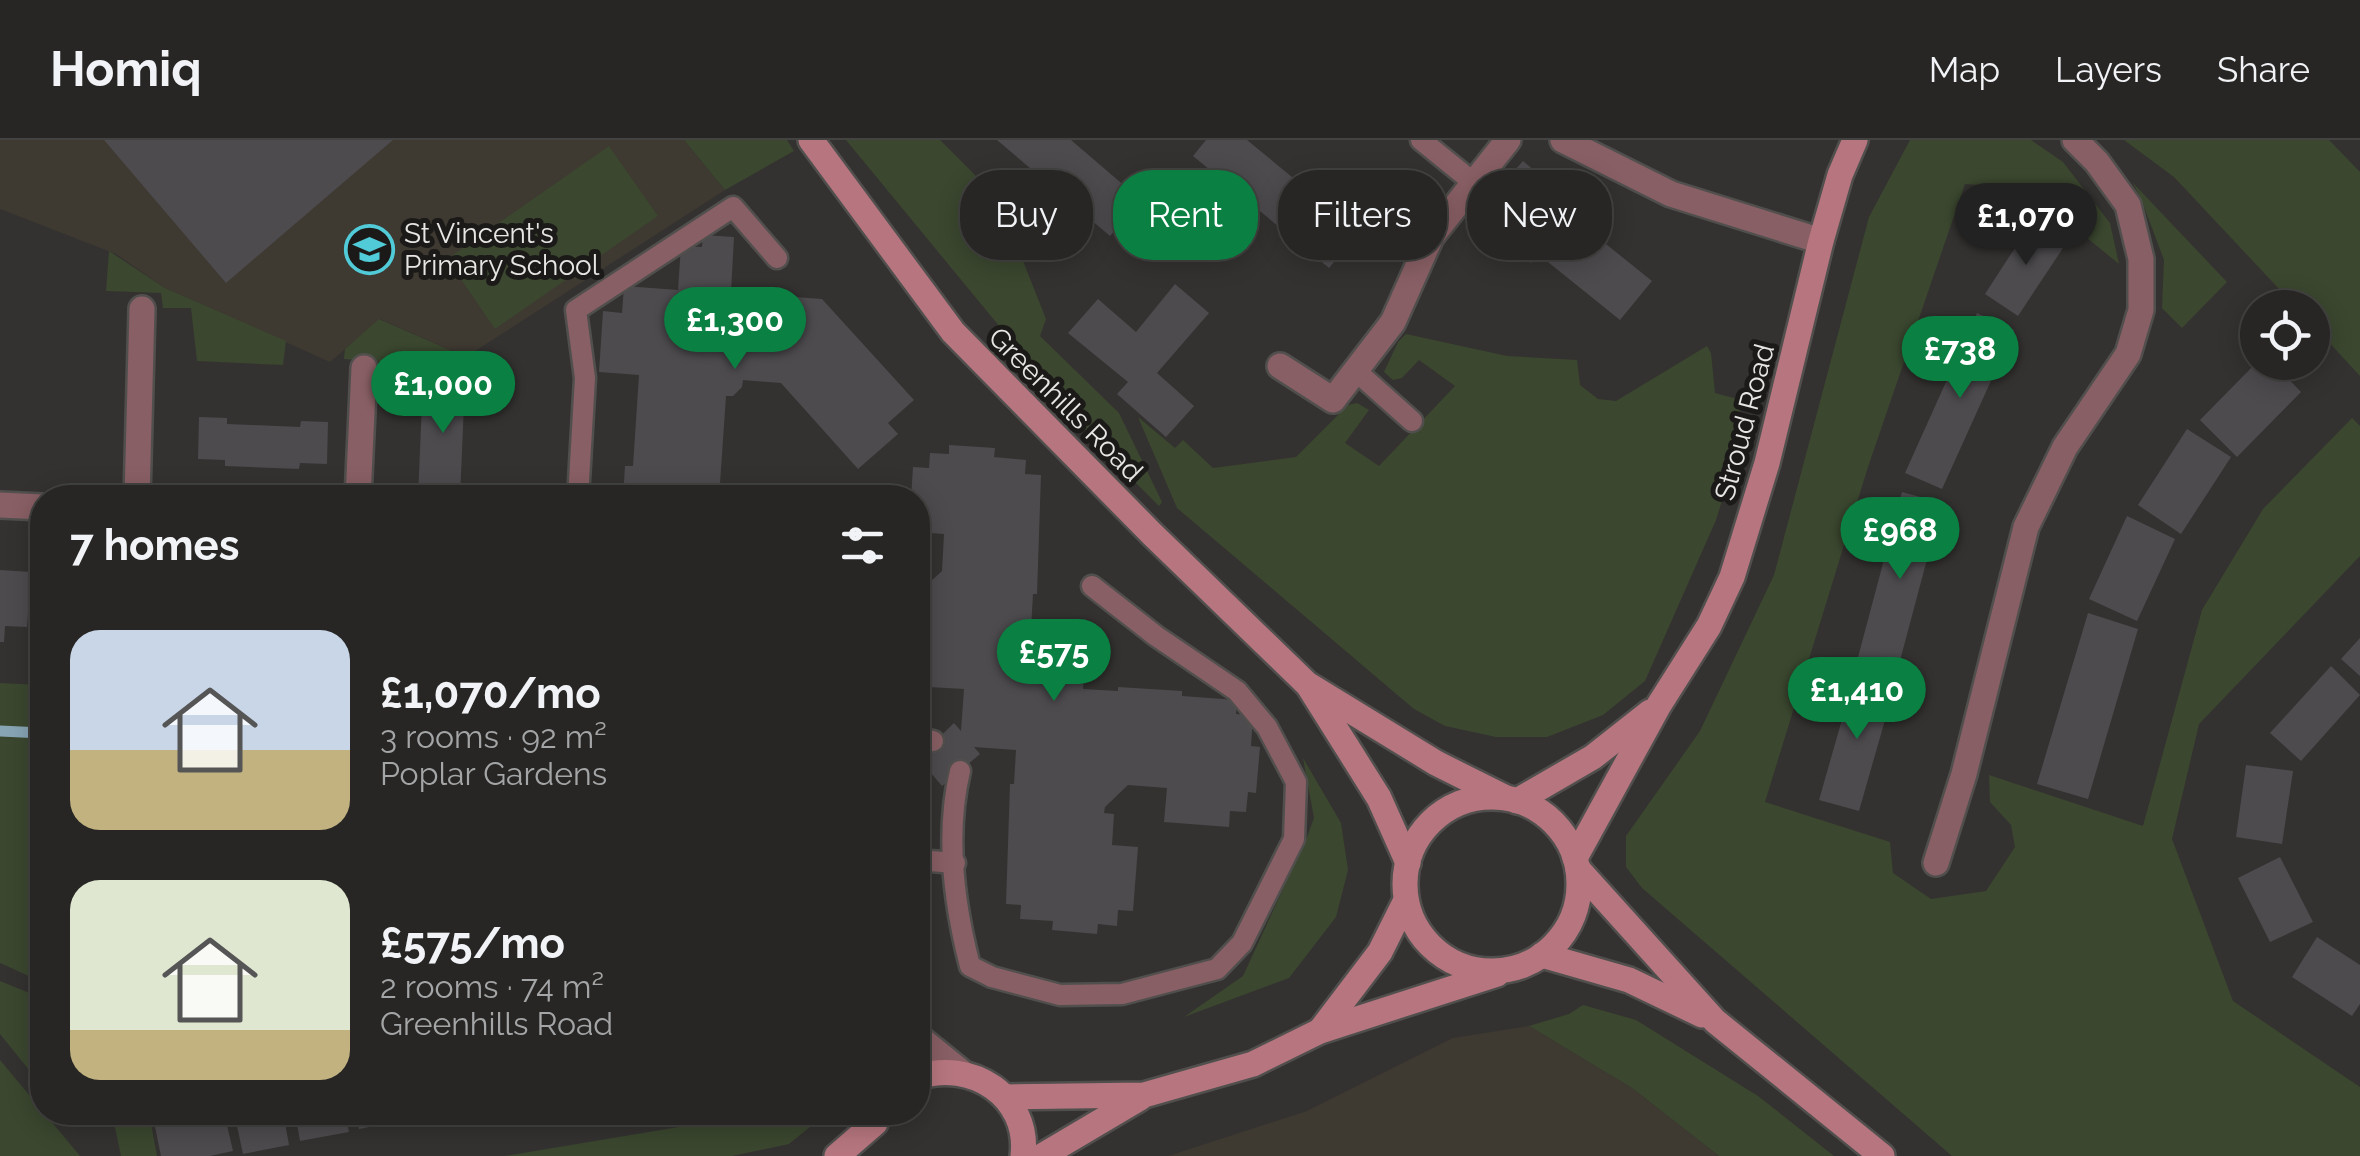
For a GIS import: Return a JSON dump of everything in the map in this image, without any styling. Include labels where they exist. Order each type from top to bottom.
[{"type":"street","name":"Greenhills Road","points":[[811,140],[953,332],[1163,546],[1307,684],[1436,763],[1511,799]]},
{"type":"street","points":[[1484,170],[1508,140]]},
{"type":"street","points":[[1564,140],[1671,194],[1821,241]]},
{"type":"street","name":"Stroud Road","points":[[1576,864],[1660,705],[1710,626],[1732,577],[1768,463],[1821,241],[1840,175],[1855,140]]},
{"type":"street","points":[[1936,863],[1964,774],[2026,528],[2065,448],[2128,354],[2142,310],[2141,259],[2128,205],[2097,162],[2075,140]]},
{"type":"street","points":[[1280,366],[1333,400],[1393,322],[1431,236],[1467,192]]},
{"type":"street","points":[[137,485],[142,309]]},
{"type":"street","points":[[359,485],[364,368]]},
{"type":"street","points":[[0,505],[30,506]]},
{"type":"street","name":"Greenhills Road","points":[[1307,684],[1379,798],[1408,863]]},
{"type":"street","name":"Stroud Road","points":[[1511,799],[1592,757],[1660,705]]},
{"type":"street","points":[[1042,1156],[1144,1095],[1253,1064],[1320,1032],[1506,970],[1542,955],[1568,928],[1578,899],[1576,864],[1568,841],[1552,820],[1511,799],[1477,798],[1452,806],[1430,822],[1414,845],[1405,872],[1406,900],[1416,927],[1434,951],[1455,964],[1480,971],[1506,970]]},
{"type":"street","points":[[1576,864],[1715,1021],[1882,1156]]},
{"type":"street","points":[[1320,1032],[1380,952],[1406,900]]},
{"type":"street","points":[[1542,955],[1629,980],[1715,1021]]},
{"type":"street","points":[[930,1047],[960,1071],[985,1080],[1005,1097],[1019,1119],[1023,1156]]},
{"type":"street","points":[[930,1073],[960,1071]]},
{"type":"street","points":[[1005,1097],[1144,1095]]},
{"type":"street","points":[[837,1156],[870,1125]]},
{"type":"street","points":[[871,1156],[876,1125]]},
{"type":"lane","points":[[1421,140],[1467,177]]},
{"type":"lane","points":[[579,485],[585,378],[576,310],[733,207],[778,258]]},
{"type":"lane","points":[[1356,371],[1412,421]]},
{"type":"lane","points":[[960,771],[954,798],[954,884],[970,966],[1060,995],[1122,994],[1217,968],[1242,944],[1294,838],[1296,782],[1267,727],[1237,691],[1092,586]]},
{"type":"lane","points":[[930,861],[955,863]]},
{"type":"shaded area","name":"St Vincent's Primary School","points":[[0,140],[684,140],[725,190],[466,357],[380,319],[330,362],[165,288],[116,254],[0,209]]},
{"type":"shaded area","points":[[1529,1026],[1632,1088],[1719,1156],[1168,1156],[1307,1111],[1453,1038]]},
{"type":"green space","points":[[684,140],[787,140],[794,151],[725,190]]},
{"type":"green space","points":[[846,140],[940,140],[970,170],[960,170],[960,260],[1023,260],[1046,319],[1040,336],[1119,413],[1162,502],[1159,506],[1093,440]]},
{"type":"green space","points":[[1910,140],[2031,140],[2063,162],[2110,223],[2119,264],[2038,198],[1996,186],[1965,184],[1868,467],[1765,802],[1890,842],[1893,873],[1931,899],[1986,891],[2015,847],[2011,825],[1990,802],[1989,775],[2143,826],[2202,610],[2263,509],[2352,418],[2360,426],[2360,556],[2199,724],[2172,839],[2233,1001],[2360,1087],[2360,1156],[1952,1156],[1642,888],[1626,867],[1626,836],[1700,731],[1774,575],[1869,217]]},
{"type":"green space","points":[[2124,140],[2329,140],[2360,172],[2360,376],[2330,343],[2330,290],[2280,290],[2174,177]]},
{"type":"green space","points":[[609,146],[658,216],[495,329],[447,259]]},
{"type":"green space","points":[[2132,182],[2227,282],[2182,328],[2162,308],[2164,260]]},
{"type":"green space","points":[[109,251],[165,288],[286,341],[283,365],[197,361],[191,308],[163,308],[161,293],[106,291]]},
{"type":"green space","points":[[379,319],[466,357],[467,369],[344,359],[345,349]]},
{"type":"green space","points":[[1406,334],[1507,356],[1577,360],[1580,385],[1598,399],[1616,401],[1707,346],[1715,393],[1741,400],[1731,472],[1716,520],[1645,681],[1603,715],[1547,737],[1496,737],[1445,726],[1414,709],[1177,508],[1138,417],[1175,448],[1183,440],[1213,468],[1296,457],[1348,405],[1357,403],[1369,410],[1345,443],[1379,466],[1455,386],[1419,360],[1402,378],[1393,380],[1384,372]]},
{"type":"green space","points":[[0,683],[30,684],[30,977],[0,963]]},
{"type":"green space","points":[[1303,758],[1341,823],[1348,870],[1336,917],[1289,978],[1184,1017],[1243,976],[1307,837],[1314,818]]},
{"type":"green space","points":[[0,981],[30,995],[30,1071],[0,1034]]},
{"type":"green space","points":[[1583,1005],[1636,1020],[1758,1096],[1834,1156],[1719,1156],[1632,1088],[1529,1026],[1569,1014]]},
{"type":"green space","points":[[0,1060],[30,1096],[30,1125],[54,1125],[80,1156],[0,1156]]},
{"type":"green space","points":[[115,1125],[151,1125],[157,1156],[121,1156]]},
{"type":"green space","points":[[691,1125],[812,1125],[789,1144],[732,1156],[505,1156]]},
{"type":"building","points":[[104,140],[393,140],[226,283]]},
{"type":"building","points":[[997,140],[1071,140],[1113,176],[1113,233],[1110,236],[1093,222],[1093,170],[1032,170]]},
{"type":"building","points":[[1206,140],[1247,140],[1284,170],[1278,170],[1278,226],[1258,210],[1258,170],[1210,170],[1193,156]]},
{"type":"building","points":[[1523,161],[1534,170],[1515,170]]},
{"type":"building","points":[[2033,220],[2067,242],[2018,316],[1985,294]]},
{"type":"building","points":[[703,235],[734,237],[731,292],[822,299],[914,400],[888,423],[898,434],[858,469],[781,383],[743,380],[733,396],[726,396],[720,485],[624,485],[625,466],[633,466],[639,375],[599,372],[603,311],[622,313],[624,286],[678,290],[681,246],[702,247]]},
{"type":"building","points":[[1612,249],[1652,281],[1620,320],[1545,260],[1612,260]]},
{"type":"building","points":[[1319,260],[1336,260],[1329,268]]},
{"type":"building","points":[[1175,284],[1209,313],[1157,373],[1194,406],[1166,437],[1117,394],[1128,382],[1068,333],[1098,299],[1136,332]]},
{"type":"building","points":[[1977,313],[2014,330],[1942,489],[1905,473]]},
{"type":"building","points":[[1943,347],[1956,353],[1949,370],[1936,364]]},
{"type":"building","points":[[429,374],[471,376],[470,404],[464,404],[461,485],[419,485],[422,402],[428,402]]},
{"type":"building","points":[[2240,379],[2289,380],[2301,392],[2237,457],[2200,420]]},
{"type":"building","points":[[199,417],[227,418],[227,424],[300,427],[301,421],[328,422],[327,464],[300,463],[299,469],[225,466],[225,460],[198,459]]},
{"type":"building","points":[[2187,429],[2231,457],[2181,534],[2138,505]]},
{"type":"building","points":[[949,445],[995,448],[994,457],[1026,460],[1025,474],[1041,475],[1037,594],[1033,594],[1031,629],[1087,633],[1083,689],[1182,691],[1182,696],[1237,700],[1236,714],[1253,715],[1251,746],[1260,747],[1256,793],[1248,792],[1246,812],[1230,811],[1229,827],[1164,822],[1167,788],[1128,785],[1105,807],[1104,813],[1114,814],[1112,845],[1138,847],[1133,911],[1118,910],[1117,926],[1098,924],[1097,934],[1052,930],[1053,921],[1020,919],[1021,905],[1006,904],[1010,784],[1014,784],[1016,750],[974,747],[980,754],[942,786],[930,772],[930,746],[954,723],[961,731],[964,689],[930,687],[930,582],[942,571],[944,534],[930,533],[930,485],[912,485],[913,467],[929,468],[930,453],[949,454]]},
{"type":"building","points":[[1902,492],[1942,503],[1897,672],[1857,661]]},
{"type":"building","points":[[2127,516],[2175,539],[2137,621],[2089,599]]},
{"type":"building","points":[[0,570],[30,572],[27,627],[5,626],[4,642],[0,642]]},
{"type":"building","points":[[2088,613],[2138,629],[2088,799],[2037,784]]},
{"type":"building","points":[[2360,638],[2360,676],[2341,659]]},
{"type":"building","points":[[2331,666],[2360,695],[2301,761],[2270,733]]},
{"type":"building","points":[[1855,674],[1895,685],[1859,811],[1819,800]]},
{"type":"building","points":[[2246,765],[2293,771],[2282,844],[2236,837]]},
{"type":"building","points":[[2280,857],[2313,922],[2270,942],[2238,878]]},
{"type":"building","points":[[2317,937],[2360,965],[2360,1004],[2352,1016],[2292,977]]},
{"type":"building","points":[[155,1125],[227,1125],[233,1151],[210,1156],[161,1156]]},
{"type":"building","points":[[237,1125],[285,1125],[289,1145],[243,1154]]},
{"type":"building","points":[[297,1125],[348,1125],[349,1132],[300,1141]]},
{"type":"waterway","points":[[0,731],[30,732]]},
{"type":"place","name":"St Vincent's Primary School","points":[[369,249]]}]
